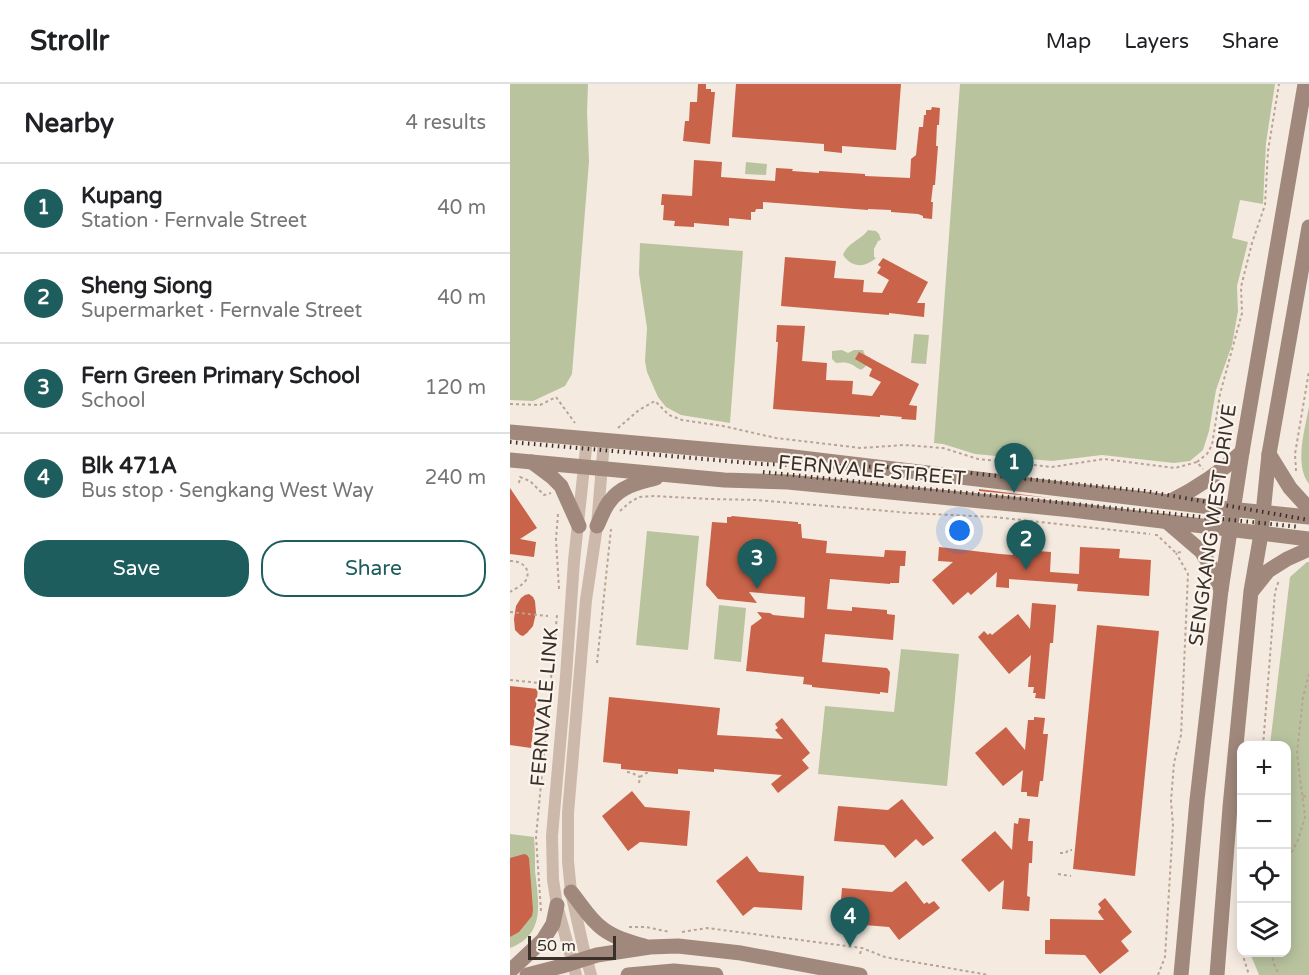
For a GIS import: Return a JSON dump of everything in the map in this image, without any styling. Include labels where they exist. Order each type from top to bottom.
[{"type":"main road","name":"SENGKANG WEST DRIVE","points":[[1180,973],[1221,590],[1242,452],[1305,84]]},
{"type":"main road","points":[[1217,975],[1230,807],[1251,591],[1261,534],[1269,454],[1309,227]]},
{"type":"main road","name":"FERNVALE STREET","points":[[510,432],[785,456],[1233,509],[1307,514]]},
{"type":"main road","points":[[1171,501],[1193,490],[1226,468],[1242,452]]},
{"type":"main road","points":[[1251,591],[1268,571],[1287,559],[1306,542],[1307,514],[1269,454]]},
{"type":"main road","name":"FERNVALE STREET","points":[[510,460],[724,480],[788,482],[1166,521],[1306,542]]},
{"type":"main road","points":[[532,462],[561,486],[579,526]]},
{"type":"main road","points":[[597,526],[610,500],[620,492],[631,485],[668,475]]},
{"type":"main road","points":[[1166,521],[1201,550],[1221,590]]},
{"type":"main road","points":[[571,891],[604,930],[622,940],[650,947]]},
{"type":"main road","points":[[510,971],[543,940],[553,924],[557,905]]},
{"type":"main road","points":[[527,975],[579,965],[597,955],[650,947],[678,946],[741,953],[860,975]]},
{"type":"main road","points":[[1218,956],[1228,975]]},
{"type":"main road","points":[[628,975],[670,973],[716,975]]},
{"type":"street","name":"FERNVALE LINK","points":[[587,439],[574,561],[567,676],[552,836],[553,880],[557,905],[579,965],[591,975]]},
{"type":"street","name":"FERNVALE LINK","points":[[579,965],[568,861],[568,813],[586,600],[597,526],[604,441]]},
{"type":"path","points":[[616,429],[639,410],[655,401],[669,415],[681,420],[723,426],[776,438],[861,448],[904,445],[943,448],[978,459],[1052,466],[1104,459],[1175,468],[1197,462],[1207,454],[1212,445],[1220,394],[1242,313],[1241,286],[1265,204],[1268,151],[1279,84]]},
{"type":"path","points":[[1290,488],[1300,482],[1295,467],[1295,454],[1309,371]]},
{"type":"path","points":[[510,404],[540,405],[556,397],[575,424]]},
{"type":"path","points":[[998,461],[998,466],[1004,466]]},
{"type":"path","points":[[1197,462],[1210,478]]},
{"type":"path","points":[[519,483],[520,477],[530,481],[544,495],[551,493],[555,501]]},
{"type":"path","points":[[615,518],[629,503],[639,497],[654,496],[756,500],[910,513],[993,517],[1157,535],[1176,553],[1188,574],[1181,735],[1174,763],[1171,801],[1173,825],[1165,957],[1158,975]]},
{"type":"path","points":[[556,507],[559,592]]},
{"type":"path","points":[[993,511],[993,517]]},
{"type":"path","points":[[597,663],[613,524]]},
{"type":"path","points":[[1176,553],[1201,550]]},
{"type":"path","points":[[510,561],[523,564],[527,574],[527,579],[523,584],[510,592]]},
{"type":"path","points":[[1263,741],[1275,592],[1280,579]]},
{"type":"path","points":[[510,612],[548,616]]},
{"type":"path","points":[[551,675],[557,615]]},
{"type":"path","points":[[1291,855],[1305,817],[1298,754],[1303,697],[1309,674]]},
{"type":"path","points":[[510,680],[550,684]]},
{"type":"path","points":[[627,772],[640,777]]},
{"type":"path","points":[[639,783],[640,777],[650,773]]},
{"type":"path","points":[[1303,796],[1309,797]]},
{"type":"path","points":[[1060,853],[1072,850]]},
{"type":"path","points":[[1058,874],[1071,876]]},
{"type":"path","points":[[624,927],[646,927],[675,933],[707,928],[861,948],[885,957],[989,975]]},
{"type":"path","points":[[860,954],[861,948]]},
{"type":"path","points":[[1244,957],[1249,975]]},
{"type":"path","points":[[1272,957],[1279,975]]},
{"type":"green space","points":[[510,84],[588,84],[589,161],[572,374],[565,386],[533,401],[510,400]]},
{"type":"green space","points":[[960,84],[1275,84],[1266,143],[1263,204],[1240,200],[1232,238],[1248,242],[1237,286],[1238,311],[1232,345],[1216,390],[1209,431],[1203,450],[1190,461],[1174,463],[1102,455],[1052,461],[975,454],[934,443]]},
{"type":"green space","points":[[746,162],[767,164],[766,175],[745,174]]},
{"type":"green space","points":[[868,230],[876,231],[881,240],[874,249],[876,258],[867,264],[854,264],[843,255],[848,247]]},
{"type":"green space","points":[[640,243],[743,251],[730,423],[681,415],[666,407],[658,397],[647,372],[645,361],[647,328],[639,274]]},
{"type":"green space","points":[[914,334],[929,335],[926,364],[911,363]]},
{"type":"green space","points":[[842,350],[848,353],[863,350],[865,355],[871,358],[862,369],[851,364],[836,363],[832,359],[832,351]]},
{"type":"green space","points":[[1309,406],[1309,484],[1302,467],[1301,457]]},
{"type":"green space","points":[[647,531],[699,536],[688,650],[636,645]]},
{"type":"green space","points":[[1309,562],[1309,975],[1259,975],[1252,957],[1291,957],[1291,741],[1270,741],[1290,577]]},
{"type":"green space","points":[[719,605],[746,608],[741,662],[714,659]]},
{"type":"green space","points":[[901,649],[959,654],[947,786],[818,774],[825,706],[894,712]]},
{"type":"green space","points":[[510,834],[534,837],[538,915],[530,934],[522,942],[510,948]]},
{"type":"building","points":[[698,84],[706,84],[706,89],[715,92],[710,144],[683,141],[685,121],[689,121],[690,102],[697,102]]},
{"type":"building","points":[[736,84],[901,84],[896,150],[842,146],[842,153],[824,151],[824,144],[732,137]]},
{"type":"building","points":[[932,107],[940,108],[939,125],[937,125],[935,185],[933,185],[931,202],[933,202],[932,219],[923,218],[918,214],[891,212],[891,210],[763,202],[763,209],[751,212],[751,220],[729,218],[729,226],[694,223],[694,227],[674,226],[675,221],[663,220],[662,194],[692,196],[694,160],[722,162],[721,177],[775,181],[776,168],[793,169],[792,171],[910,178],[911,159],[916,155],[919,127],[923,127],[926,110],[931,110]]},
{"type":"building","points":[[785,257],[836,261],[834,278],[864,280],[863,292],[882,293],[889,280],[877,273],[881,267],[878,265],[883,258],[928,282],[917,303],[925,303],[924,317],[781,306]]},
{"type":"building","points":[[777,325],[805,326],[802,361],[827,363],[826,380],[853,381],[852,394],[872,396],[881,382],[869,376],[872,369],[855,359],[859,352],[919,384],[909,405],[917,406],[916,420],[880,415],[880,417],[773,409],[778,342],[776,342]]},
{"type":"building","points":[[510,488],[537,528],[520,539],[536,542],[534,557],[510,554]]},
{"type":"building","points":[[979,489],[1051,498],[979,491]]},
{"type":"building","points":[[727,517],[798,522],[801,524],[802,538],[827,541],[826,553],[884,557],[885,550],[906,551],[905,566],[900,566],[899,583],[830,579],[827,609],[852,611],[852,607],[887,610],[887,614],[895,615],[893,640],[825,634],[822,662],[887,668],[890,672],[888,693],[812,687],[812,685],[803,684],[804,677],[746,671],[751,626],[762,618],[757,612],[804,618],[805,597],[749,592],[757,603],[718,599],[706,585],[712,522],[727,523]]},
{"type":"building","points":[[939,547],[1013,555],[1013,549],[1051,552],[1050,572],[1079,574],[1080,547],[1120,549],[1119,558],[1151,560],[1149,596],[1077,591],[1078,584],[1009,579],[1009,588],[996,587],[997,572],[971,595],[968,592],[953,605],[932,580],[953,562],[938,561]]},
{"type":"building","points":[[529,594],[535,601],[536,613],[533,626],[523,636],[515,630],[514,619],[516,606],[521,598]]},
{"type":"building","points":[[1032,603],[1056,605],[1045,699],[1035,698],[1034,687],[1028,687],[1031,655],[1009,674],[978,637],[984,631],[992,635],[1018,614],[1030,629]]},
{"type":"building","points":[[1097,625],[1159,631],[1135,876],[1073,869]]},
{"type":"building","points":[[510,686],[538,689],[531,748],[510,745]]},
{"type":"building","points":[[609,697],[720,708],[717,735],[783,739],[775,730],[778,728],[775,724],[782,718],[810,753],[802,760],[809,768],[778,793],[771,784],[782,775],[714,769],[714,772],[678,769],[678,774],[621,769],[621,764],[603,762]]},
{"type":"building","points":[[1034,717],[1045,718],[1043,734],[1048,734],[1043,781],[1040,781],[1038,797],[1027,796],[1027,792],[1021,792],[1023,770],[1003,786],[975,753],[1006,727],[1025,750],[1028,720],[1034,720]]},
{"type":"building","points":[[632,791],[645,807],[690,811],[687,846],[640,842],[628,851],[602,816]]},
{"type":"building","points":[[902,799],[934,838],[923,846],[916,839],[895,858],[884,845],[834,841],[838,806],[888,810]]},
{"type":"building","points":[[1019,818],[1030,819],[1028,841],[1033,841],[1027,896],[1030,897],[1029,911],[1002,909],[1004,880],[989,892],[961,860],[995,831],[1012,850],[1014,823],[1018,824]]},
{"type":"building","points":[[524,854],[529,858],[532,916],[519,932],[510,937],[510,858]]},
{"type":"building","points":[[747,856],[759,872],[804,876],[802,910],[754,907],[743,916],[716,881]]},
{"type":"building","points":[[906,881],[924,904],[934,901],[940,908],[899,940],[889,927],[839,923],[842,888],[892,892]]},
{"type":"building","points":[[1105,898],[1132,932],[1121,941],[1129,951],[1100,974],[1085,955],[1045,954],[1045,940],[1050,940],[1050,919],[1104,920],[1098,912],[1101,908],[1098,904]]},
{"type":"railway","points":[[510,442],[761,464],[921,468],[1145,491],[1309,520]]},
{"type":"railway","points":[[763,472],[1300,527]]},
{"type":"place","name":"Kupang","points":[[1014,493]]},
{"type":"place","name":"Sheng Siong","points":[[1026,570]]},
{"type":"place","name":"Fern Green Primary School","points":[[757,589]]},
{"type":"place","name":"Blk 471A","points":[[850,947]]}]
